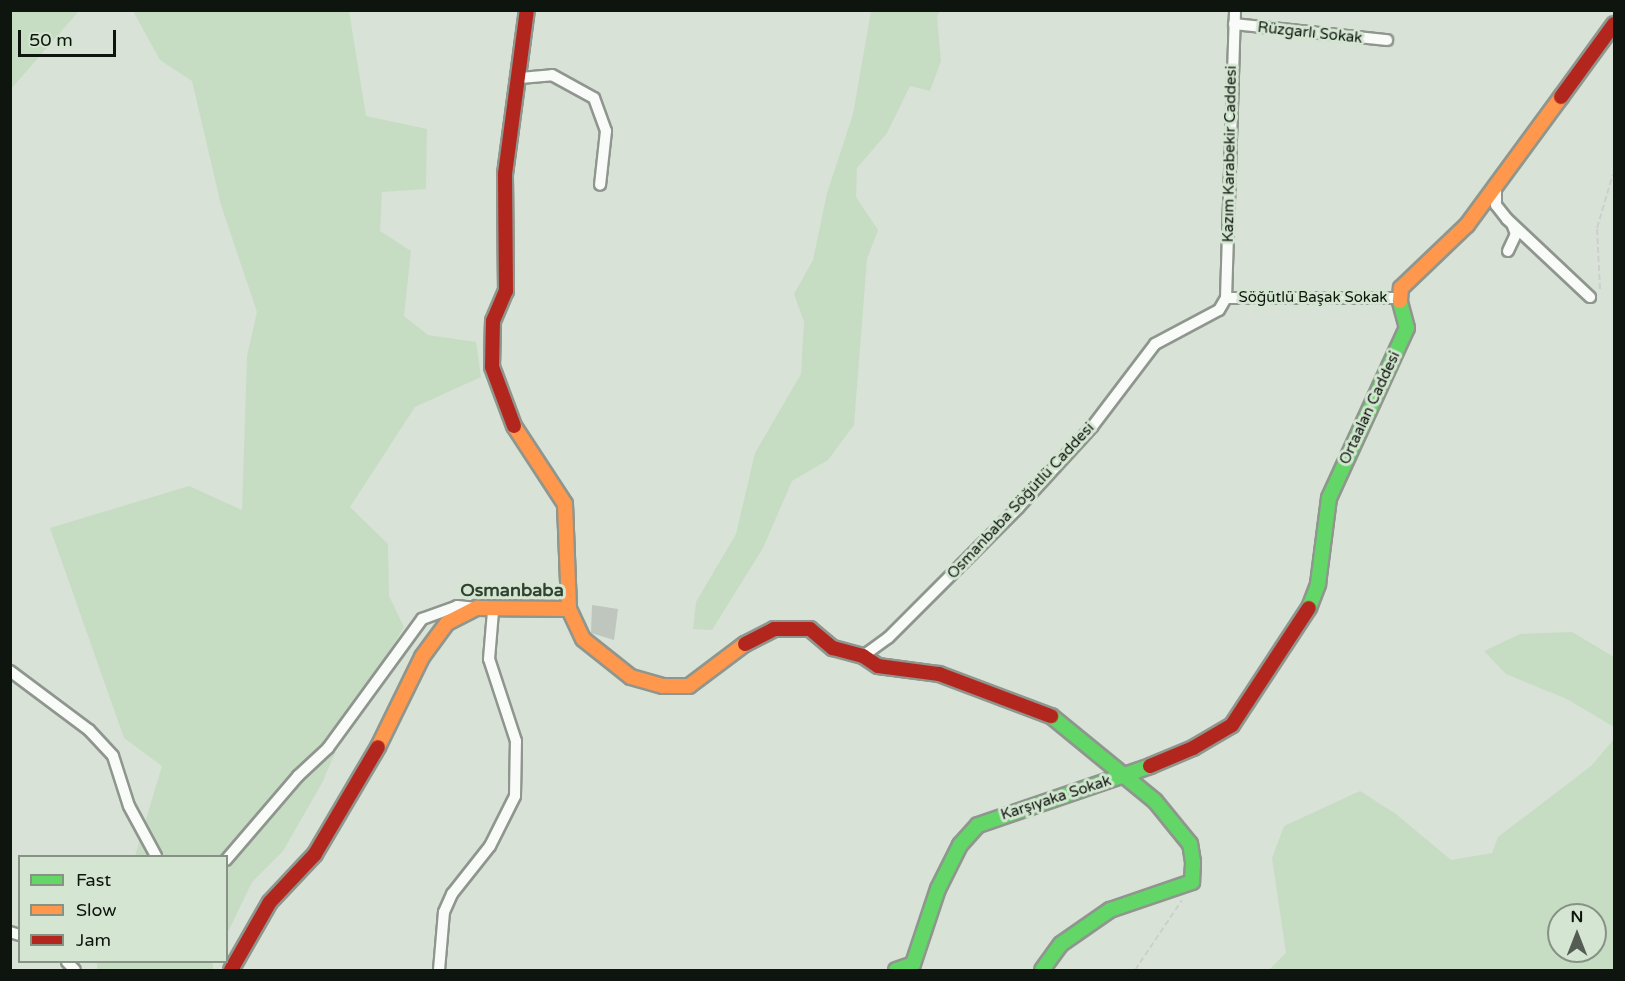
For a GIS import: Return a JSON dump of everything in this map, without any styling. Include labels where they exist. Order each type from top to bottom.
[{"type":"street","points":[[228,858],[298,776],[328,748],[397,649],[422,619],[457,606],[493,611],[569,609],[565,504],[513,424],[492,367],[493,321],[506,291],[505,174],[520,78],[527,10]]},
{"type":"street","name":"Kazım Karabekir Caddesi","points":[[1226,298],[1235,10]]},
{"type":"street","name":"Rüzgarlı Sokak","points":[[1234,24],[1387,40]]},
{"type":"street","points":[[1399,298],[1401,288],[1467,225],[1614,24]]},
{"type":"street","points":[[520,78],[552,75],[594,98],[606,131],[600,184]]},
{"type":"street","points":[[1496,188],[1496,205],[1513,225],[1590,297]]},
{"type":"street","points":[[1508,251],[1516,234],[1513,225]]},
{"type":"street","name":"Söğütlü Başak Sokak","points":[[1226,298],[1399,298]]},
{"type":"street","name":"Osmanbaba Söğütlü Caddesi","points":[[863,656],[888,638],[1018,508],[1092,427],[1155,344],[1219,309],[1226,298]]},
{"type":"street","name":"Ortaalan Caddesi","points":[[1124,776],[1193,748],[1232,725],[1298,629],[1318,584],[1329,498],[1407,328],[1399,298]]},
{"type":"street","points":[[231,970],[270,902],[315,854],[384,736],[422,657],[447,623],[477,608]]},
{"type":"street","name":"Karşıyaka Sokak","points":[[569,609],[583,639],[631,677],[663,686],[689,686],[745,644],[774,628],[810,629],[833,648],[863,656],[878,666],[939,674],[1049,714],[1124,776]]},
{"type":"street","points":[[439,970],[444,912],[452,894],[490,846],[515,796],[516,741],[489,659],[493,611]]},
{"type":"street","points":[[10,670],[89,730],[113,756],[129,806],[155,855]]},
{"type":"street","points":[[1042,970],[1061,944],[1110,910],[1192,882],[1190,844],[1155,801],[1124,776]]},
{"type":"street","name":"Karşıyaka Sokak","points":[[896,970],[915,967],[938,889],[960,845],[978,825],[1124,776]]},
{"type":"path","points":[[1590,297],[1599,295],[1597,228],[1613,174]]},
{"type":"path","points":[[1134,970],[1192,882]]},
{"type":"green space","points":[[10,11],[79,11],[11,89]]},
{"type":"green space","points":[[133,11],[349,11],[366,116],[427,129],[426,189],[382,192],[380,231],[411,251],[404,316],[428,335],[476,342],[481,377],[415,407],[350,507],[388,544],[389,596],[404,627],[355,707],[322,783],[283,851],[252,882],[228,932],[228,855],[135,855],[162,766],[124,738],[50,528],[189,486],[242,510],[247,356],[257,312],[221,205],[192,81],[160,60]]},
{"type":"green space","points":[[871,11],[940,11],[937,17],[941,61],[930,91],[910,86],[887,133],[857,168],[856,197],[878,230],[867,259],[854,425],[828,460],[792,481],[763,548],[712,630],[693,629],[696,602],[736,534],[755,453],[801,374],[804,322],[794,294],[813,260],[827,193],[853,114]]},
{"type":"green space","points":[[1572,632],[1614,657],[1614,727],[1567,699],[1506,674],[1484,651],[1520,634]]},
{"type":"green space","points":[[1614,739],[1614,970],[1269,970],[1286,953],[1272,858],[1284,826],[1360,791],[1396,814],[1451,860],[1492,853],[1498,837],[1591,766]]},
{"type":"green space","points":[[97,963],[213,963],[213,970],[97,970]]},
{"type":"building","points":[[592,605],[618,609],[614,640],[591,633]]},
{"type":"traffic: fast","points":[[1309,608],[1318,584],[1329,498],[1407,328],[1400,301]]},
{"type":"traffic: fast","points":[[1042,970],[1061,944],[1110,910],[1192,882],[1193,862],[1190,844],[1155,801],[1051,716]]},
{"type":"traffic: fast","points":[[896,970],[913,964],[938,889],[960,845],[978,825],[1150,766]]},
{"type":"traffic: slow","points":[[1400,301],[1401,288],[1467,225],[1561,97]]},
{"type":"traffic: slow","points":[[514,426],[565,504],[569,609],[583,639],[631,677],[663,686],[689,686],[745,644]]},
{"type":"traffic: slow","points":[[378,747],[422,657],[447,623],[477,608],[569,609]]},
{"type":"traffic: jam","points":[[514,426],[492,367],[493,321],[506,291],[505,174],[527,10]]},
{"type":"traffic: jam","points":[[1561,97],[1614,24]]},
{"type":"traffic: jam","points":[[1150,766],[1193,748],[1232,725],[1309,608]]},
{"type":"traffic: jam","points":[[745,644],[774,629],[810,629],[833,648],[863,656],[878,666],[939,674],[1051,716]]},
{"type":"traffic: jam","points":[[231,970],[270,902],[315,854],[378,747]]},
{"type":"district","name":"Osmanbaba","points":[[512,590]]}]
